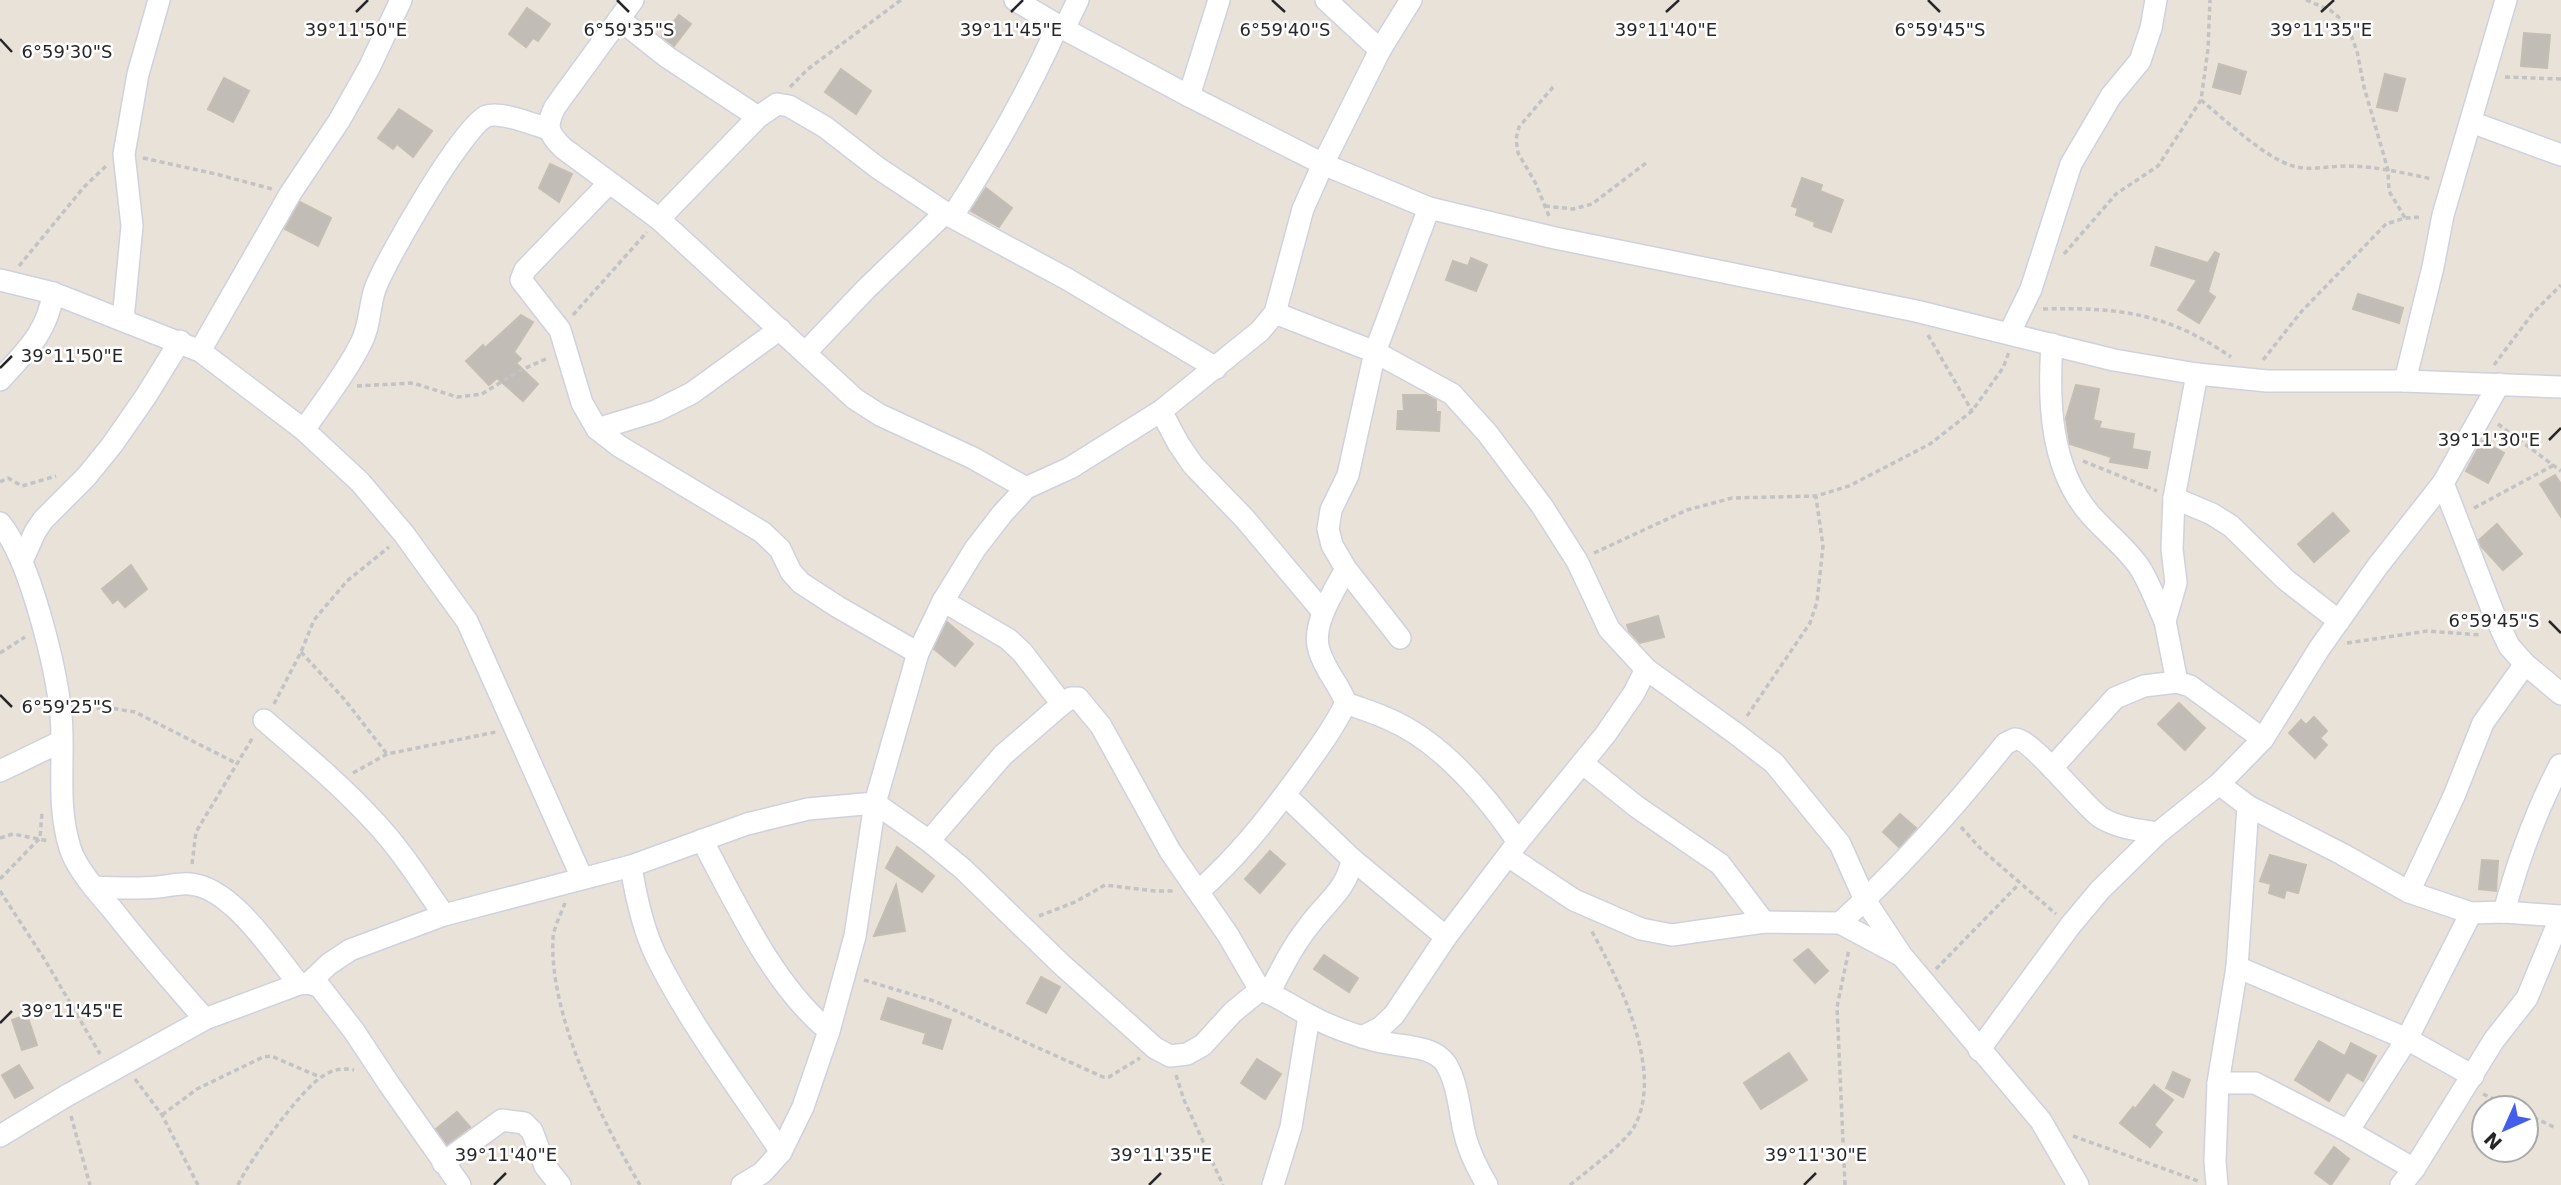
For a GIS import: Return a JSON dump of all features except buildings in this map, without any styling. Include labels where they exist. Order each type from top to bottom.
[{"type":"street","points":[[123,320],[132,226],[124,156],[138,74],[159,0]]},
{"type":"street","points":[[200,351],[290,194],[339,121],[369,68],[401,0]]},
{"type":"street","points":[[549,130],[549,119],[555,107],[633,0]]},
{"type":"street","points":[[1016,0],[1189,96],[1322,164],[1429,208],[1555,238],[1916,311],[2114,360],[2197,374],[2561,387]]},
{"type":"street","points":[[806,352],[949,215],[994,150],[1078,0]]},
{"type":"street","points":[[1189,96],[1219,0]]},
{"type":"street","points":[[1325,0],[1380,50]]},
{"type":"street","points":[[742,1185],[762,1173],[781,1152],[803,1107],[829,1031],[856,936],[875,803],[918,653],[943,601],[975,549],[1026,488],[1070,468],[1161,411],[1260,331],[1275,313],[1303,209],[1322,164],[1380,50],[1411,0]]},
{"type":"street","points":[[2013,333],[2031,289],[2071,164],[2111,96],[2140,61],[2151,28],[2156,0]]},
{"type":"street","points":[[2405,381],[2443,215],[2506,0]]},
{"type":"street","points":[[619,19],[667,57],[758,117]]},
{"type":"street","points":[[659,219],[758,117],[777,104],[789,106],[825,127],[878,168],[949,215],[1067,279],[1216,368]]},
{"type":"street","points":[[304,430],[362,344],[374,291],[386,264],[427,194],[473,127],[484,117],[495,114],[549,130],[563,148],[659,219],[855,399],[880,415],[973,458],[1026,488]]},
{"type":"street","points":[[2471,122],[2561,155]]},
{"type":"street","points":[[609,183],[524,270],[522,279],[526,288],[560,330],[582,403],[597,429],[619,446],[762,532],[780,549],[801,583],[918,653]]},
{"type":"street","points":[[1400,638],[1346,569],[1332,545],[1328,529],[1331,510],[1348,475],[1375,352],[1429,208]]},
{"type":"street","points":[[4,281],[53,293],[200,351],[304,430],[360,482],[404,534],[467,621],[580,879]]},
{"type":"street","points":[[0,380],[43,328],[50,314],[53,293]]},
{"type":"street","points":[[1275,313],[1375,352],[1452,394],[1488,434],[1519,475],[1577,561],[1609,629],[1646,669],[1774,763],[1840,844],[1865,900],[1902,956],[2041,1121],[2078,1185]]},
{"type":"street","points":[[597,429],[656,411],[692,393],[780,328]]},
{"type":"street","points":[[22,561],[43,520],[86,477],[146,396],[180,341]]},
{"type":"street","points":[[2052,344],[2050,369],[2058,452],[2062,467],[2088,512],[2138,566],[2165,621],[2177,682]]},
{"type":"street","points":[[2165,621],[2176,583],[2172,549],[2174,498],[2197,374]]},
{"type":"street","points":[[1979,1050],[2070,926],[2100,890],[2158,833],[2219,784],[2263,739],[2319,649],[2377,567],[2443,483],[2483,414],[2490,384]]},
{"type":"street","points":[[1161,411],[1193,465],[1285,566],[1322,612]]},
{"type":"street","points":[[2443,483],[2509,646],[2525,664],[2561,694]]},
{"type":"street","points":[[2174,498],[2212,514],[2231,526],[2286,580],[2339,621]]},
{"type":"street","points":[[0,523],[8,532],[22,561],[53,672],[61,716],[60,789],[70,849],[93,887],[205,1019]]},
{"type":"street","points":[[1199,891],[1233,860],[1260,830],[1339,718],[1346,704],[1319,652],[1317,642],[1322,612],[1346,569]]},
{"type":"street","points":[[943,601],[1008,639],[1022,652],[1062,704]]},
{"type":"street","points":[[2409,892],[2454,796],[2483,723],[2525,664]]},
{"type":"street","points":[[1362,1037],[1380,1028],[1394,1015],[1446,937],[1634,693],[1646,669]]},
{"type":"street","points":[[2052,768],[2115,698],[2144,686],[2177,682],[2190,686],[2263,739]]},
{"type":"street","points":[[929,841],[1003,755],[1062,704],[1070,698],[1078,698],[1101,726],[1170,851],[1264,991],[1309,1016],[1362,1037],[1427,1051],[1445,1062],[1453,1080],[1464,1135],[1487,1185]]},
{"type":"street","points":[[1346,704],[1388,718],[1416,734],[1469,779],[1495,809],[1513,849],[1574,900],[1641,929],[1672,936],[1764,922],[1847,926],[1902,956]]},
{"type":"street","points":[[264,720],[337,783],[373,819],[403,856],[444,915]]},
{"type":"street","points":[[1847,926],[1865,900],[1943,820],[2005,744],[2014,739],[2021,741],[2052,768],[2097,815],[2111,823],[2158,833]]},
{"type":"street","points":[[0,771],[60,743]]},
{"type":"street","points":[[1582,763],[1637,807],[1720,864],[1764,922]]},
{"type":"street","points":[[2504,912],[2522,849],[2539,804],[2561,765]]},
{"type":"street","points":[[2218,1083],[2255,1083],[2348,1131],[2407,1177],[2494,1040],[2527,998],[2561,916],[2504,912],[2471,914],[2409,892],[2342,853],[2248,806],[2219,784]]},
{"type":"street","points":[[1285,795],[1352,859],[1446,937]]},
{"type":"street","points":[[0,1136],[205,1019],[304,983],[350,950],[444,915],[631,866],[747,824],[808,809],[875,803],[963,869],[1061,964],[1163,1052],[1187,1054],[1203,1045],[1233,1012],[1264,991],[1309,924],[1345,883],[1352,859]]},
{"type":"street","points":[[2217,1185],[2215,1161],[2218,1083],[2237,967],[2248,806]]},
{"type":"street","points":[[702,840],[778,974],[808,1014],[829,1031]]},
{"type":"street","points":[[631,866],[636,902],[657,957],[691,1016],[781,1152]]},
{"type":"street","points":[[93,887],[130,888],[191,883],[229,901],[304,983],[320,987],[354,1031],[460,1185]]},
{"type":"street","points":[[2348,1131],[2407,1039],[2471,914]]},
{"type":"street","points":[[2237,967],[2407,1039],[2469,1081]]},
{"type":"street","points":[[1273,1185],[1291,1127],[1309,1016]]},
{"type":"street","points":[[443,1163],[502,1120],[524,1123],[532,1131],[545,1166],[560,1185]]},
{"type":"path","points":[[777,104],[808,69],[901,0]]},
{"type":"path","points":[[2059,260],[2116,194],[2158,166],[2201,100],[2208,48],[2210,0]]},
{"type":"path","points":[[2306,0],[2330,10],[2349,30],[2388,170],[2392,199],[2405,218]]},
{"type":"path","points":[[2486,73],[2513,78],[2561,79]]},
{"type":"path","points":[[1554,86],[1519,127],[1516,139],[1518,153],[1535,182],[1555,238]]},
{"type":"path","points":[[2201,100],[2252,141],[2294,166],[2348,166],[2388,170],[2452,183]]},
{"type":"path","points":[[4,281],[84,187],[105,166],[124,156],[216,174],[290,194]]},
{"type":"path","points":[[1545,206],[1573,209],[1592,204],[1646,163]]},
{"type":"path","points":[[2020,312],[2079,309],[2137,314],[2168,323],[2207,341],[2260,377],[2301,312],[2386,225],[2405,218],[2443,215]]},
{"type":"path","points":[[560,330],[659,219]]},
{"type":"path","points":[[2490,384],[2533,313],[2561,285]]},
{"type":"path","points":[[1916,311],[1934,348],[1972,411]]},
{"type":"path","points":[[1577,561],[1687,510],[1732,498],[1816,496],[1849,486],[1900,460],[1930,444],[1972,411],[2003,368],[2013,333]]},
{"type":"path","points":[[334,387],[413,383],[457,397],[482,394],[519,371],[566,351]]},
{"type":"path","points":[[2483,414],[2561,471]]},
{"type":"path","points":[[2058,452],[2174,498]]},
{"type":"path","points":[[2456,517],[2554,465]]},
{"type":"path","points":[[0,482],[8,478],[22,485],[61,476],[86,477]]},
{"type":"path","points":[[1735,733],[1811,622],[1817,601],[1823,546],[1816,496]]},
{"type":"path","points":[[191,883],[196,832],[282,690],[314,620],[347,581],[404,534]]},
{"type":"path","points":[[0,653],[42,627]]},
{"type":"path","points":[[2319,649],[2427,631],[2479,634],[2509,646]]},
{"type":"path","points":[[301,652],[345,700],[387,754]]},
{"type":"path","points":[[61,716],[104,706],[135,712],[236,763]]},
{"type":"path","points":[[337,783],[387,754],[516,728]]},
{"type":"path","points":[[0,879],[40,838],[42,810],[49,798],[60,789]]},
{"type":"path","points":[[1943,820],[1962,828],[1981,849],[2070,926]]},
{"type":"path","points":[[0,838],[12,834],[40,838],[70,849]]},
{"type":"path","points":[[580,879],[566,899],[553,936],[555,983],[567,1026],[602,1120],[640,1185]]},
{"type":"path","points":[[1922,982],[2020,884]]},
{"type":"path","points":[[1021,923],[1075,902],[1105,885],[1155,891],[1199,891]]},
{"type":"path","points":[[0,891],[116,1068],[162,1115],[198,1185]]},
{"type":"path","points":[[1570,1185],[1632,1131],[1643,1109],[1644,1075],[1634,1024],[1620,988],[1610,964],[1574,900]]},
{"type":"path","points":[[1845,1185],[1838,1007],[1847,926]]},
{"type":"path","points":[[845,974],[934,1001],[1103,1077],[1109,1077],[1163,1052],[1223,1185]]},
{"type":"path","points":[[162,1115],[197,1089],[262,1057],[271,1056],[320,1077]]},
{"type":"path","points":[[238,1185],[256,1153],[320,1077],[335,1069],[355,1070]]},
{"type":"path","points":[[2469,1081],[2490,1094]]},
{"type":"path","points":[[66,1096],[90,1185]]},
{"type":"path","points":[[2540,1120],[2554,1127]]},
{"type":"path","points":[[2041,1121],[2098,1146],[2210,1185]]}]
